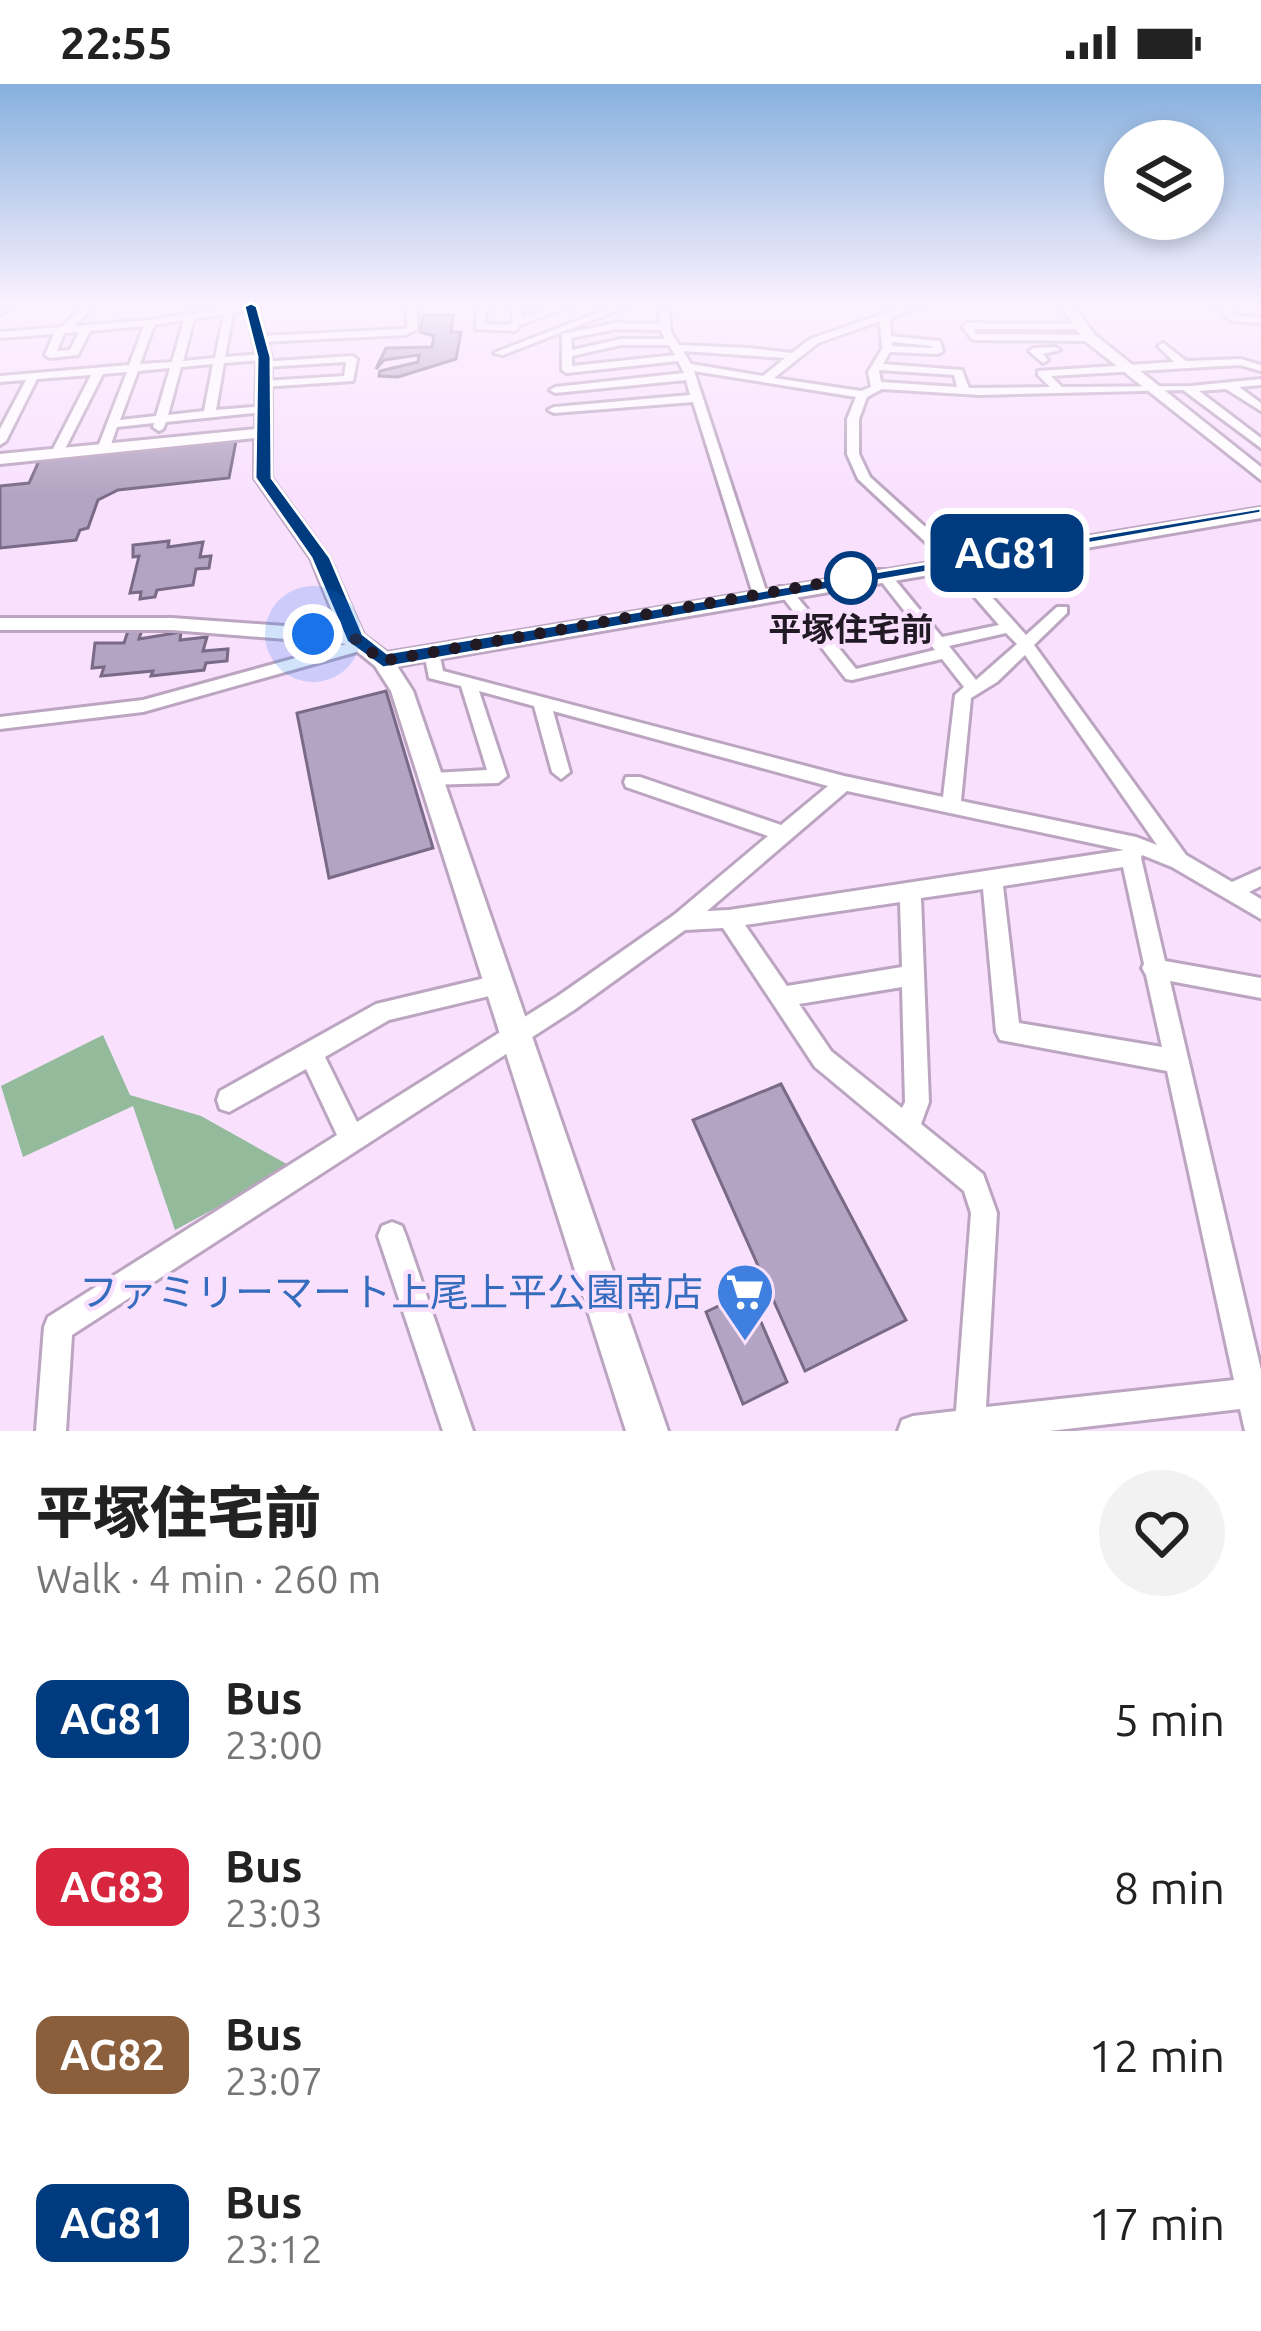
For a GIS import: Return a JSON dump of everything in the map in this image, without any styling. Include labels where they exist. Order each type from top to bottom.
[{"type":"street","points":[[0,380],[135,369],[104,447]]},
{"type":"street","points":[[160,424],[177,369]]},
{"type":"street","points":[[208,415],[217,369]]},
{"type":"street","points":[[263,369],[263,478],[320,557],[366,648],[402,691],[647,1431]]},
{"type":"street","points":[[263,384],[349,380],[351,369]]},
{"type":"street","points":[[555,390],[638,369]]},
{"type":"street","points":[[684,369],[760,594]]},
{"type":"street","points":[[722,369],[862,395]]},
{"type":"street","points":[[766,380],[780,369]]},
{"type":"street","points":[[875,369],[877,385]]},
{"type":"street","points":[[906,369],[958,372],[964,391]]},
{"type":"street","points":[[1059,390],[1042,373],[1112,369]]},
{"type":"street","points":[[1128,369],[1261,475]]},
{"type":"street","points":[[58,451],[98,372]]},
{"type":"street","points":[[0,441],[33,376]]},
{"type":"street","points":[[1179,861],[1026,645],[952,562],[857,468],[853,418],[862,395],[877,385],[964,391],[1189,389],[1261,382]]},
{"type":"street","points":[[1227,384],[1261,408]]},
{"type":"street","points":[[1189,389],[1261,444]]},
{"type":"street","points":[[554,410],[695,398]]},
{"type":"street","points":[[113,424],[160,424],[264,409]]},
{"type":"street","points":[[0,459],[262,433]]},
{"type":"street","points":[[0,624],[172,624],[433,652],[1261,513]]},
{"type":"street","points":[[882,573],[974,688]]},
{"type":"street","points":[[784,590],[852,675],[1010,627]]},
{"type":"street","points":[[952,806],[960,704],[1062,610]]},
{"type":"street","points":[[0,724],[143,706],[366,648]]},
{"type":"street","points":[[433,652],[435,674],[844,783],[1179,861],[1261,910]]},
{"type":"street","points":[[433,780],[498,776],[468,683]]},
{"type":"street","points":[[542,703],[561,772]]},
{"type":"street","points":[[633,782],[784,834]]},
{"type":"street","points":[[51,1431],[58,1327],[681,921],[844,783]]},
{"type":"street","points":[[681,921],[729,920],[1133,851]]},
{"type":"street","points":[[1133,851],[1153,968],[1258,1392],[1260,1431]]},
{"type":"street","points":[[992,877],[1008,1032],[1177,1061]]},
{"type":"street","points":[[1231,892],[1261,877]]},
{"type":"street","points":[[907,1128],[917,1102],[910,890]]},
{"type":"street","points":[[729,920],[823,1059],[974,1183],[983,1213],[970,1424]]},
{"type":"street","points":[[1153,968],[1261,988]]},
{"type":"street","points":[[781,997],[913,975]]},
{"type":"street","points":[[229,1100],[384,1011],[502,984]]},
{"type":"street","points":[[311,1053],[351,1138]]},
{"type":"street","points":[[392,1236],[458,1431]]},
{"type":"street","points":[[913,1431],[1258,1392]]},
{"type":"green space","points":[[103,1035],[130,1095],[201,1116],[292,1167],[175,1230],[133,1106],[23,1157],[1,1086]]},
{"type":"building","points":[[424,369],[398,377],[379,376],[380,371]]},
{"type":"building","points":[[236,441],[229,478],[118,490],[98,500],[88,528],[80,530],[76,540],[0,548],[0,486],[29,483],[39,461]]},
{"type":"building","points":[[169,541],[168,547],[203,542],[200,557],[211,556],[209,568],[196,569],[193,585],[157,590],[155,597],[140,599],[141,592],[130,593],[139,556],[133,557],[133,545]]},
{"type":"building","points":[[142,630],[139,639],[181,632],[180,640],[207,637],[203,651],[228,649],[227,661],[206,663],[204,670],[151,676],[153,671],[101,676],[104,667],[92,668],[95,643],[124,643],[128,631]]},
{"type":"building","points":[[386,691],[433,848],[329,878],[297,713]]},
{"type":"building","points":[[781,1084],[906,1320],[805,1371],[693,1120]]},
{"type":"building","points":[[748,1292],[787,1382],[743,1404],[706,1312]]},
{"type":"bus line","name":"AG81","points":[[264,369],[263,478],[320,557],[354,638],[383,661],[661,610],[1261,513]]},
{"type":"place","name":"平塚住宅前","points":[[851,578]]},
{"type":"place","name":"ファミリーマート上尾上平公園南店","points":[[745,1343]]},
{"type":"route","points":[[313,634],[354,638],[383,661],[855,578],[851,578]]}]
